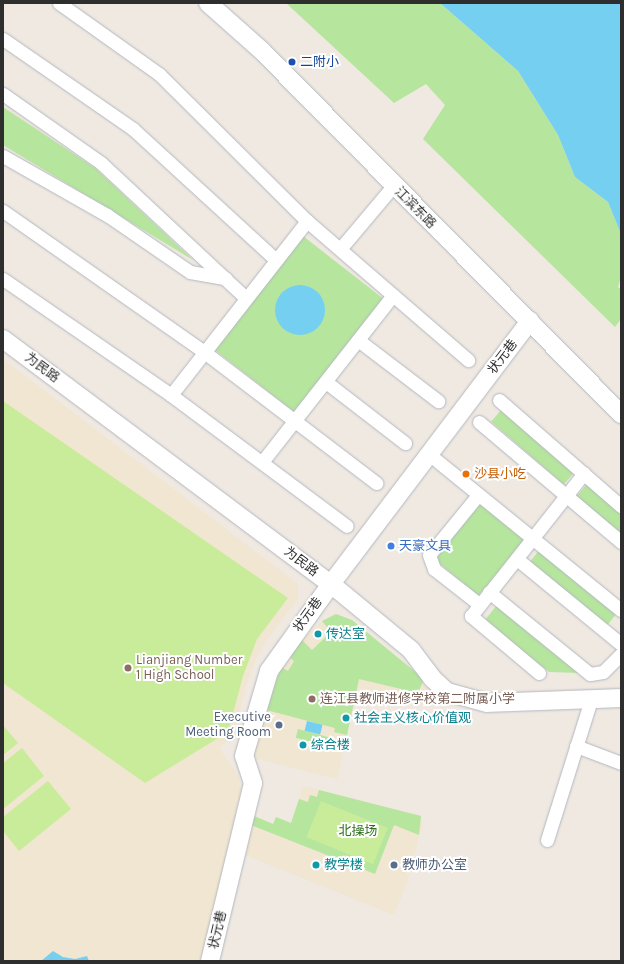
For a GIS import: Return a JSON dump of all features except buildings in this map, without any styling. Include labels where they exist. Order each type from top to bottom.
[{"type":"street","points":[[59,3],[159,74],[307,221],[468,360]]},
{"type":"street","name":"江滨东路","points":[[208,3],[262,51],[393,186],[530,321],[621,414]]},
{"type":"street","points":[[3,39],[133,129],[276,260]]},
{"type":"street","points":[[3,94],[101,163],[246,298]]},
{"type":"street","points":[[3,156],[107,215],[190,272],[225,278]]},
{"type":"street","points":[[340,249],[393,186]]},
{"type":"street","points":[[3,211],[203,351],[376,483]]},
{"type":"street","points":[[171,395],[203,351],[307,221]]},
{"type":"street","points":[[3,279],[171,395],[347,526]]},
{"type":"street","points":[[262,462],[295,422],[393,295]]},
{"type":"street","name":"状元巷","points":[[210,961],[253,783],[244,756],[269,671],[331,584],[530,321]]},
{"type":"street","name":"为民路","points":[[3,339],[331,584],[411,650],[433,679],[456,696],[480,702],[503,704],[621,698]]},
{"type":"street","points":[[358,340],[438,401]]},
{"type":"street","points":[[326,382],[405,443]]},
{"type":"street","points":[[499,400],[621,506]]},
{"type":"street","points":[[479,422],[621,542]]},
{"type":"street","points":[[430,455],[621,610]]},
{"type":"street","points":[[539,673],[471,616],[584,473]]},
{"type":"street","points":[[478,495],[429,555],[434,569],[480,605]]},
{"type":"street","points":[[517,559],[621,644]]},
{"type":"street","points":[[490,592],[590,674],[603,672],[621,654]]},
{"type":"street","points":[[547,840],[590,700]]},
{"type":"street","points":[[576,746],[621,762]]},
{"type":"shaded area","name":"Lianjiang Number 1 High School","points":[[3,359],[298,584],[298,599],[267,639],[257,657],[248,679],[234,735],[219,748],[238,775],[242,793],[202,961],[3,961]]},
{"type":"shaded area","name":"连江县教师进修学校第二附属小学","points":[[336,614],[352,620],[435,688],[427,705],[358,688],[337,779],[254,758],[270,693],[281,667],[302,640],[322,621]]},
{"type":"shaded area","points":[[303,786],[421,816],[422,825],[407,883],[394,915],[243,854],[254,816],[273,824],[276,817],[291,823]]},
{"type":"green space","points":[[286,3],[440,3],[518,71],[558,135],[575,177],[608,202],[621,234],[621,277],[618,287],[621,289],[621,319],[615,327],[423,139],[445,105],[426,84],[394,103]]},
{"type":"green space","points":[[3,107],[95,168],[193,260],[3,145]]},
{"type":"green space","points":[[303,236],[383,299],[295,412],[214,349]]},
{"type":"green space","points":[[3,401],[288,598],[257,639],[243,676],[228,732],[145,783],[3,683]]},
{"type":"green space","points":[[503,408],[575,471],[564,485],[491,422]]},
{"type":"green space","points":[[588,483],[621,512],[621,536],[576,497]]},
{"type":"green space","points":[[480,502],[525,540],[478,596],[433,558]]},
{"type":"green space","points":[[540,549],[619,611],[608,625],[529,563]]},
{"type":"green space","points":[[497,605],[580,673],[549,672],[485,620]]},
{"type":"green space","name":"连江县教师进修学校第二附属小学","points":[[336,614],[352,620],[424,679],[418,693],[359,679],[347,735],[334,732],[335,728],[266,710],[281,667],[288,671],[294,661],[288,656],[302,640],[312,650],[331,632],[322,621]]},
{"type":"green space","points":[[3,725],[18,743],[3,755]]},
{"type":"green space","points":[[298,729],[331,738],[329,746],[296,738]]},
{"type":"green space","points":[[22,748],[44,776],[3,809],[3,763]]},
{"type":"green space","points":[[48,781],[71,809],[19,851],[3,831],[3,817]]},
{"type":"green space","name":"北操场","points":[[319,790],[421,816],[419,835],[394,825],[375,874],[251,825],[254,816],[273,824],[276,817],[291,823],[299,799],[308,802],[310,795],[317,797]]},
{"type":"green space","points":[[321,801],[388,828],[373,864],[306,837]]},
{"type":"water","points":[[440,3],[621,3],[621,234],[608,202],[575,177],[558,135],[518,71]]},
{"type":"water","points":[[300,285],[314,289],[321,296],[325,310],[321,324],[314,331],[300,335],[286,331],[279,324],[275,310],[279,296],[286,289]]},
{"type":"water","points":[[307,721],[323,725],[320,735],[305,731]]},
{"type":"water","points":[[53,951],[63,957],[75,959],[87,956],[89,961],[41,961]]},
{"type":"place","name":"二附小","points":[[292,62]]},
{"type":"place","name":"沙县小吃","points":[[466,474]]},
{"type":"place","name":"天豪文具","points":[[391,546]]},
{"type":"place","name":"传达室","points":[[318,634]]},
{"type":"place","name":"Lianjiang Number 1 High School","points":[[128,668]]},
{"type":"place","name":"连江县教师进修学校第二附属小学","points":[[312,699]]},
{"type":"place","name":"社会主义核心价值观","points":[[346,718]]},
{"type":"place","name":"Executive Meeting Room","points":[[279,725]]},
{"type":"place","name":"综合楼","points":[[303,745]]},
{"type":"place","name":"教学楼","points":[[316,865]]},
{"type":"place","name":"教师办公室","points":[[394,865]]}]
